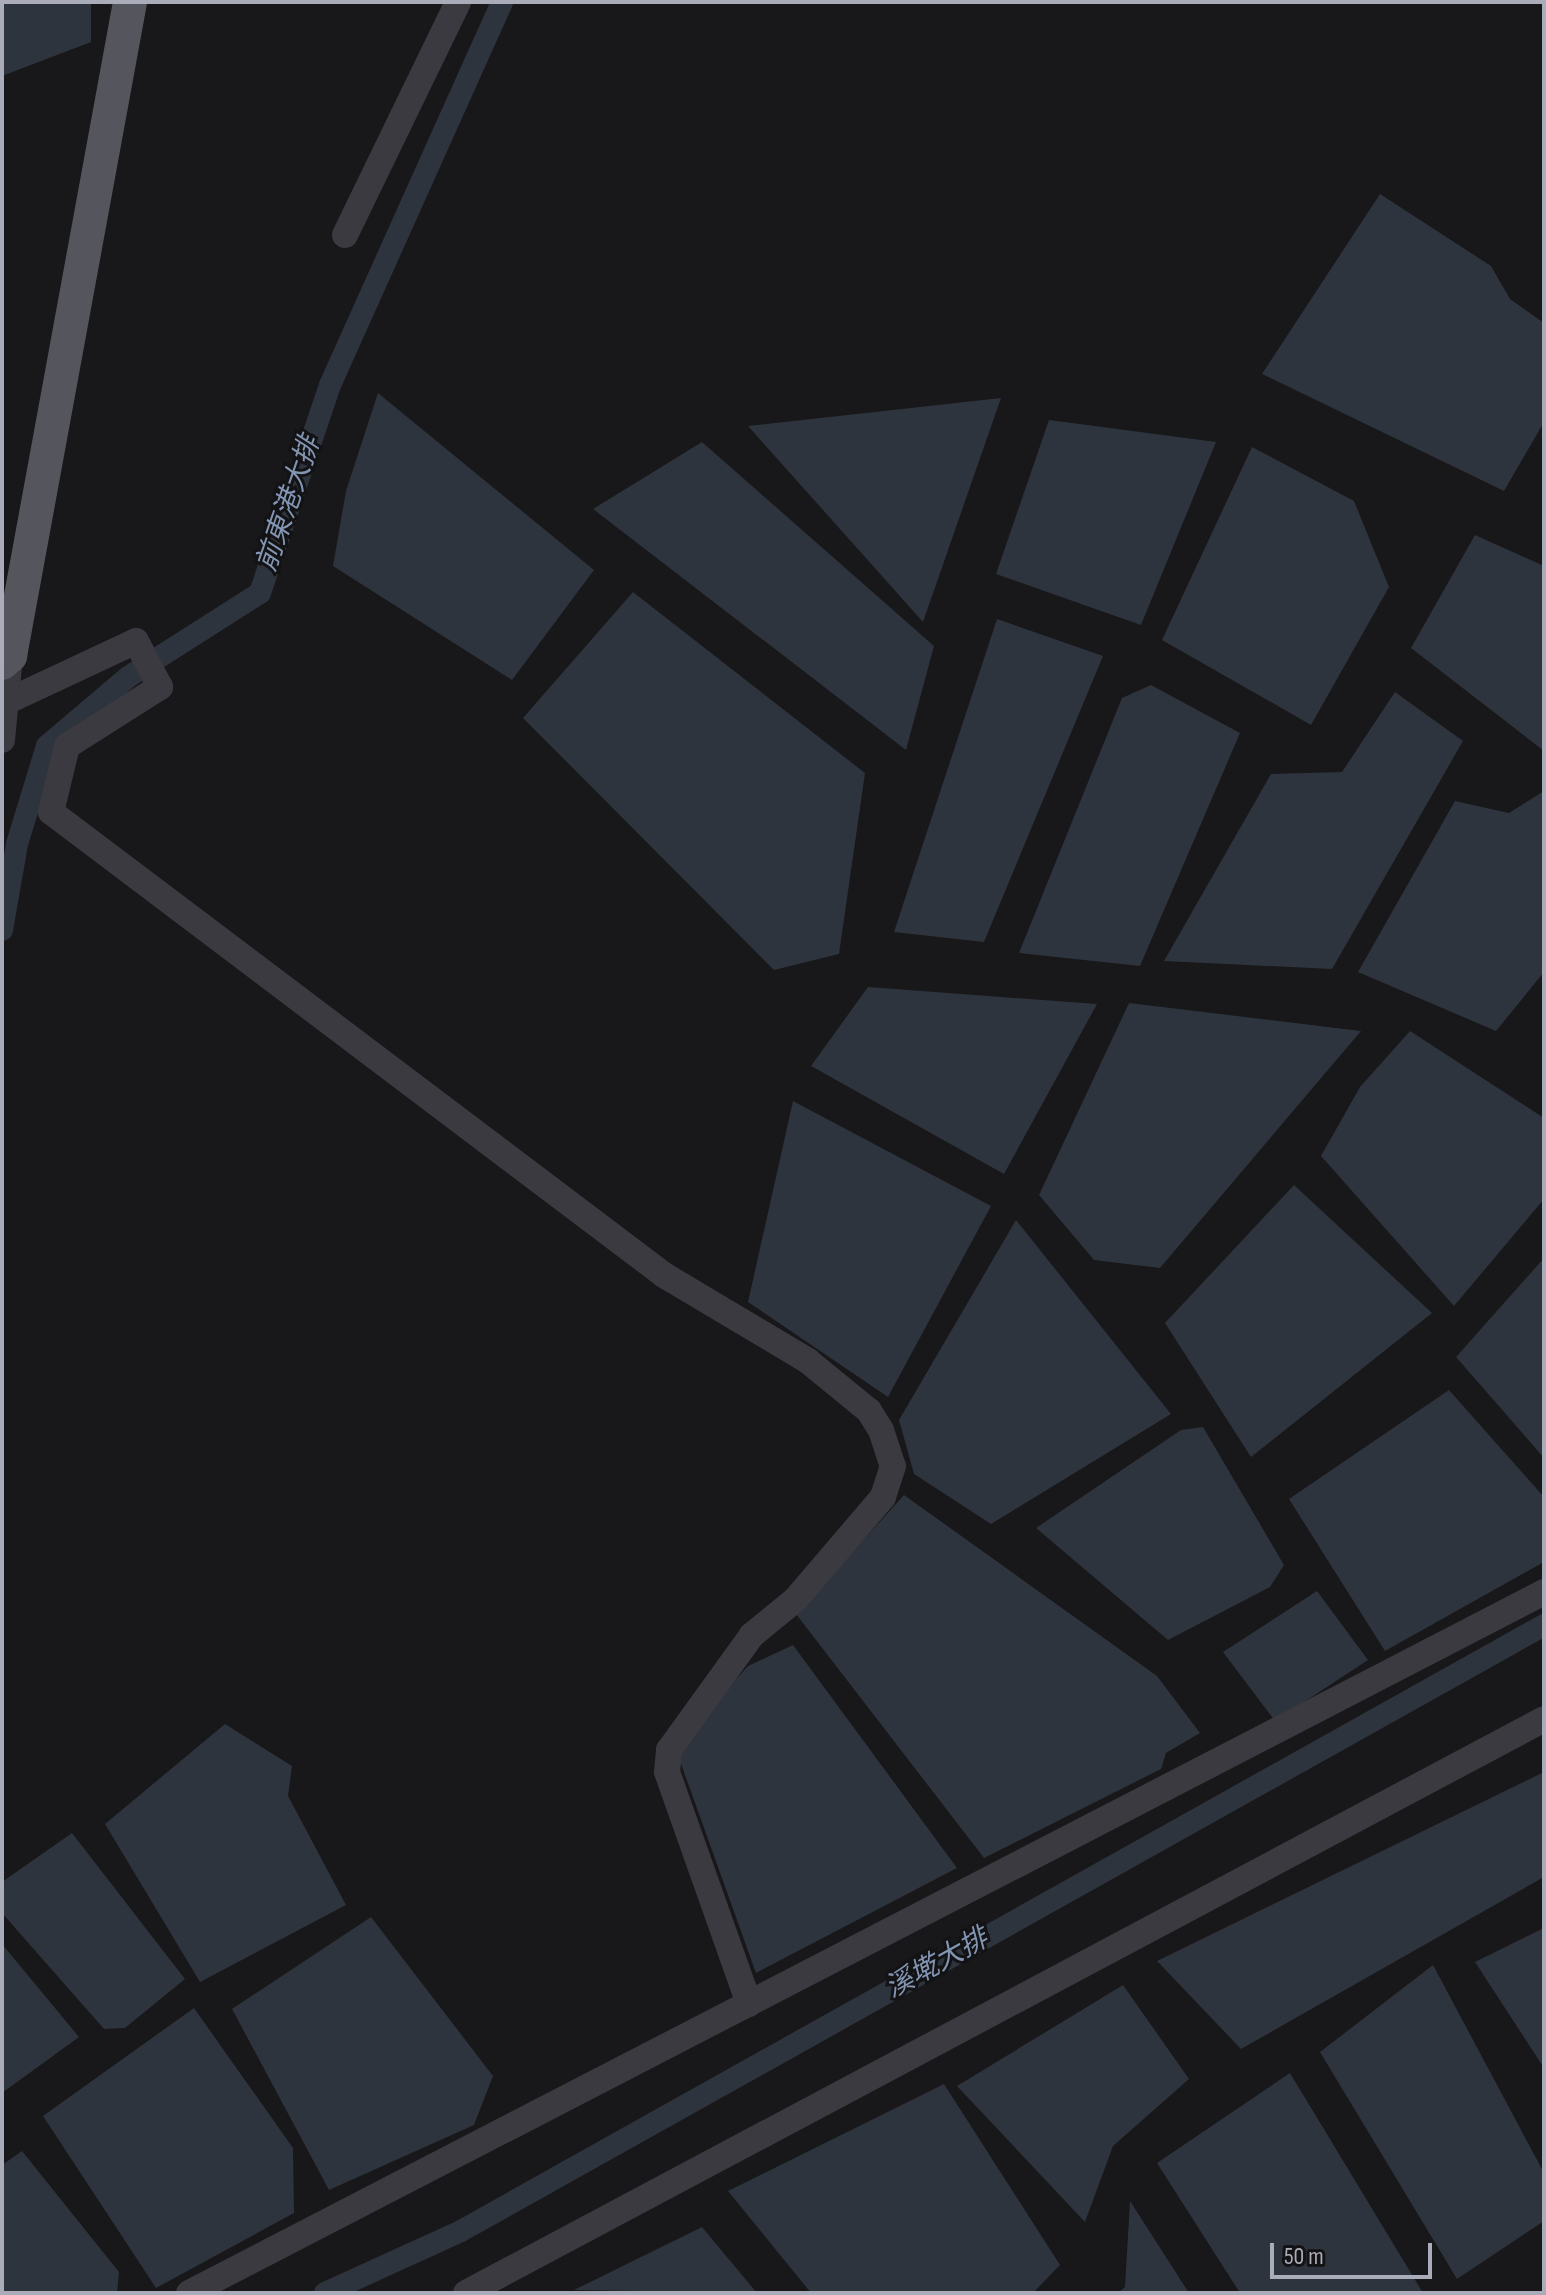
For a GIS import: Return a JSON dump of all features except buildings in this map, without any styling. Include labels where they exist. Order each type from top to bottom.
[{"type":"main road","points":[[6,660],[130,2]]},
{"type":"street","points":[[345,235],[458,2]]},
{"type":"street","points":[[8,701],[136,641],[160,687],[67,746],[51,812],[664,1275],[808,1361],[869,1411],[881,1430],[893,1466],[883,1497],[796,1599],[752,1635],[669,1750],[667,1772],[749,2004]]},
{"type":"street","points":[[2,740],[8,701],[6,660]]},
{"type":"street","points":[[189,2293],[1544,1592]]},
{"type":"street","points":[[466,2293],[1544,1719]]},
{"type":"shaded area","points":[[2,2],[91,2],[91,42],[2,76]]},
{"type":"shaded area","points":[[1380,194],[1491,266],[1510,299],[1544,323],[1544,422],[1504,491],[1262,374]]},
{"type":"shaded area","points":[[378,393],[594,570],[512,680],[333,566],[346,491]]},
{"type":"shaded area","points":[[1001,398],[923,622],[748,426]]},
{"type":"shaded area","points":[[1049,420],[1216,442],[1141,625],[996,574]]},
{"type":"shaded area","points":[[702,442],[934,646],[906,750],[593,509]]},
{"type":"shaded area","points":[[1252,447],[1354,501],[1389,587],[1311,725],[1162,640]]},
{"type":"shaded area","points":[[1475,535],[1544,566],[1544,751],[1411,648]]},
{"type":"shaded area","points":[[633,592],[865,773],[839,954],[774,970],[523,718]]},
{"type":"shaded area","points":[[997,619],[1103,656],[984,942],[894,932]]},
{"type":"shaded area","points":[[1151,685],[1240,733],[1140,966],[1019,953],[1122,698]]},
{"type":"shaded area","points":[[1395,692],[1463,741],[1332,969],[1164,961],[1271,774],[1342,772]]},
{"type":"shaded area","points":[[1544,791],[1544,972],[1496,1031],[1358,972],[1455,801],[1509,813]]},
{"type":"shaded area","points":[[868,987],[1097,1004],[1004,1174],[811,1066]]},
{"type":"shaded area","points":[[1129,1003],[1361,1031],[1160,1268],[1094,1260],[1039,1195]]},
{"type":"shaded area","points":[[1410,1031],[1544,1118],[1544,1199],[1454,1306],[1321,1156],[1360,1087]]},
{"type":"shaded area","points":[[793,1101],[991,1206],[888,1397],[748,1302]]},
{"type":"shaded area","points":[[1294,1185],[1432,1313],[1251,1457],[1165,1323]]},
{"type":"shaded area","points":[[1016,1220],[1171,1414],[991,1524],[914,1474],[899,1420]]},
{"type":"shaded area","points":[[1544,1258],[1544,1458],[1456,1357]]},
{"type":"shaded area","points":[[1449,1390],[1544,1497],[1544,1562],[1385,1651],[1289,1499]]},
{"type":"shaded area","points":[[1203,1427],[1284,1565],[1270,1587],[1168,1640],[1036,1528],[1181,1430]]},
{"type":"shaded area","points":[[904,1495],[1157,1676],[1200,1733],[1166,1753],[1161,1769],[984,1858],[796,1614]]},
{"type":"shaded area","points":[[1317,1591],[1368,1660],[1275,1721],[1223,1652]]},
{"type":"shaded area","points":[[793,1645],[957,1868],[756,1973],[675,1747],[748,1666]]},
{"type":"shaded area","points":[[225,1724],[292,1766],[288,1796],[346,1905],[200,1982],[105,1824]]},
{"type":"shaded area","points":[[1544,1772],[1544,1877],[1241,2049],[1157,1961]]},
{"type":"shaded area","points":[[72,1833],[185,1979],[125,2028],[104,2029],[2,1913],[2,1882]]},
{"type":"shaded area","points":[[371,1917],[493,2076],[474,2125],[329,2190],[232,2009]]},
{"type":"shaded area","points":[[1544,1928],[1544,2068],[1475,1962]]},
{"type":"shaded area","points":[[2,1944],[79,2037],[2,2093]]},
{"type":"shaded area","points":[[1433,1965],[1544,2173],[1544,2221],[1457,2279],[1320,2052]]},
{"type":"shaded area","points":[[1123,1985],[1189,2079],[1113,2146],[1085,2222],[957,2086]]},
{"type":"shaded area","points":[[194,2008],[293,2148],[294,2213],[156,2288],[43,2116]]},
{"type":"shaded area","points":[[1290,2073],[1423,2293],[1240,2293],[1157,2163]]},
{"type":"shaded area","points":[[944,2084],[1060,2265],[1033,2293],[811,2293],[728,2191]]},
{"type":"shaded area","points":[[22,2151],[119,2272],[117,2293],[2,2293],[2,2165]]},
{"type":"shaded area","points":[[1130,2201],[1189,2293],[1118,2293],[1125,2287]]},
{"type":"shaded area","points":[[702,2227],[757,2293],[574,2290]]},
{"type":"waterway","name":"前東港大排","points":[[2,930],[17,844],[47,746],[128,677],[260,593],[330,385],[502,2]]},
{"type":"waterway","name":"溪墘大排","points":[[325,2293],[461,2231],[1544,1625]]}]
